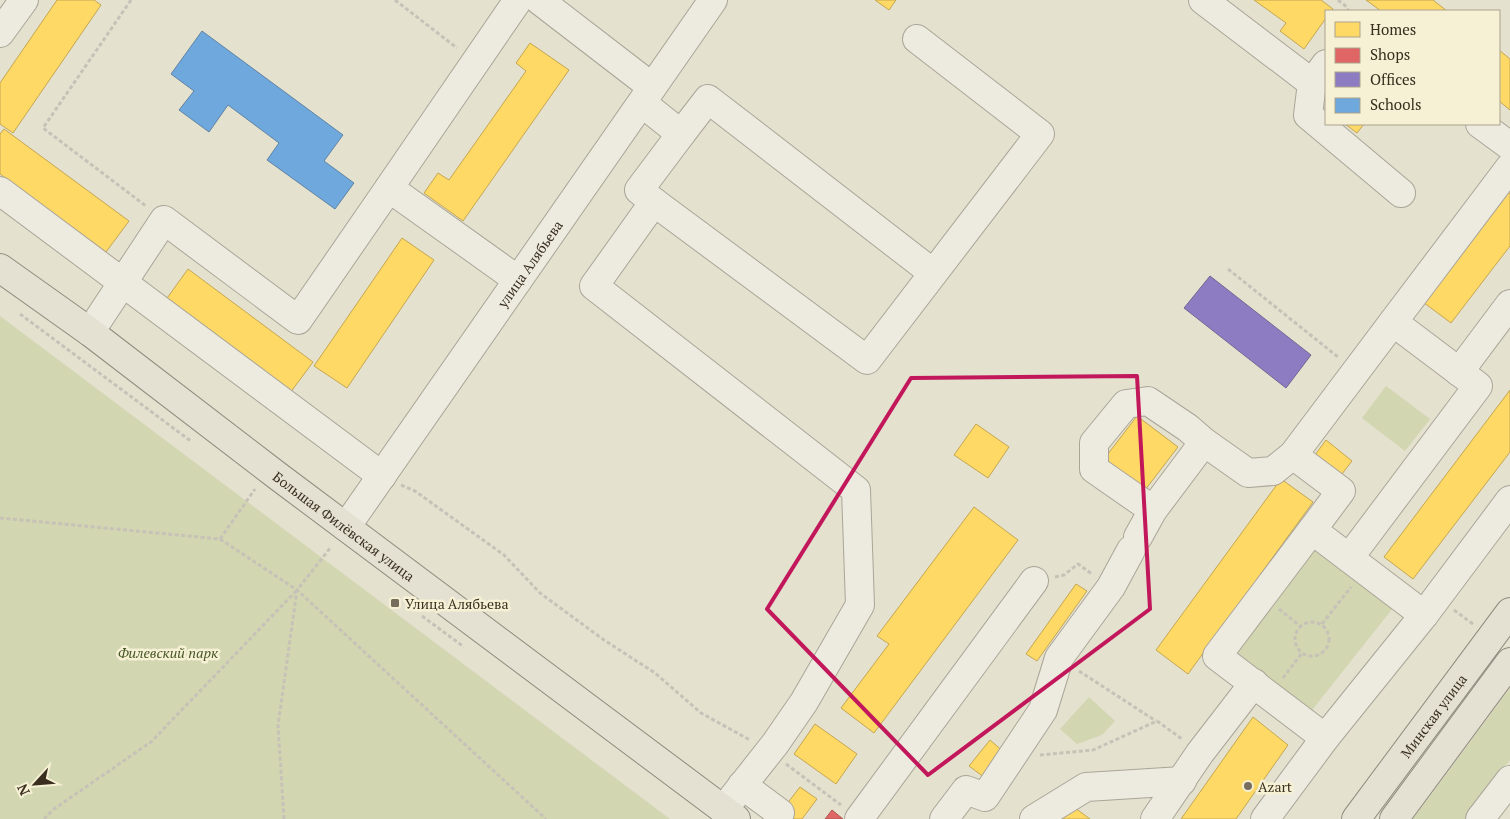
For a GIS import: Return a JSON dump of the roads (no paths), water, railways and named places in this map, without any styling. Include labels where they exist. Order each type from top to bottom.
[{"type":"main road","name":"Большая Филёвская улица","points":[[0,268],[90,332],[338,537],[730,814]]},
{"type":"main road","name":"Минская улица","points":[[1356,819],[1510,612]]},
{"type":"main road","points":[[1394,819],[1510,662]]},
{"type":"street","points":[[0,32],[24,0]]},
{"type":"street","points":[[90,332],[164,220],[298,320],[518,0]]},
{"type":"street","points":[[539,0],[647,95],[681,134]]},
{"type":"street","name":"улица Алябьева","points":[[338,537],[712,0]]},
{"type":"street","points":[[1203,0],[1319,73],[1308,115],[1401,193]]},
{"type":"street","points":[[917,40],[1040,134],[934,273],[867,360],[639,190],[708,99],[934,273]]},
{"type":"street","points":[[1481,125],[1510,146]]},
{"type":"street","points":[[1152,510],[1094,469],[1094,443],[1126,404],[1148,401],[1248,473],[1273,471],[1293,456],[1510,167]]},
{"type":"street","points":[[388,188],[518,280]]},
{"type":"street","points":[[0,191],[382,476]]},
{"type":"street","points":[[654,202],[594,286],[856,490],[860,605],[804,702],[742,785],[730,814]]},
{"type":"street","points":[[1459,372],[1510,304]]},
{"type":"street","points":[[1356,564],[1478,386],[1393,322]]},
{"type":"street","points":[[944,819],[966,790],[985,797],[1043,710],[1058,658],[1111,587],[1152,510],[1204,442]]},
{"type":"street","points":[[1293,456],[1341,491],[1217,656],[1325,738]]},
{"type":"street","points":[[1265,819],[1325,738],[1431,606],[1510,500]]},
{"type":"street","points":[[1312,530],[1356,564],[1431,606]]},
{"type":"street","points":[[859,819],[1034,580]]},
{"type":"street","points":[[1155,819],[1200,753],[1262,689]]},
{"type":"street","points":[[1480,819],[1510,780]]},
{"type":"street","points":[[1034,819],[1086,787],[1182,781]]},
{"type":"street","points":[[742,785],[780,814]]},
{"type":"place","name":"Улица Алябьева","points":[[395,603]]},
{"type":"place","name":"Azart","points":[[1248,786]]},
{"type":"park label","name":"Филевский парк","points":[[168,652]]}]
